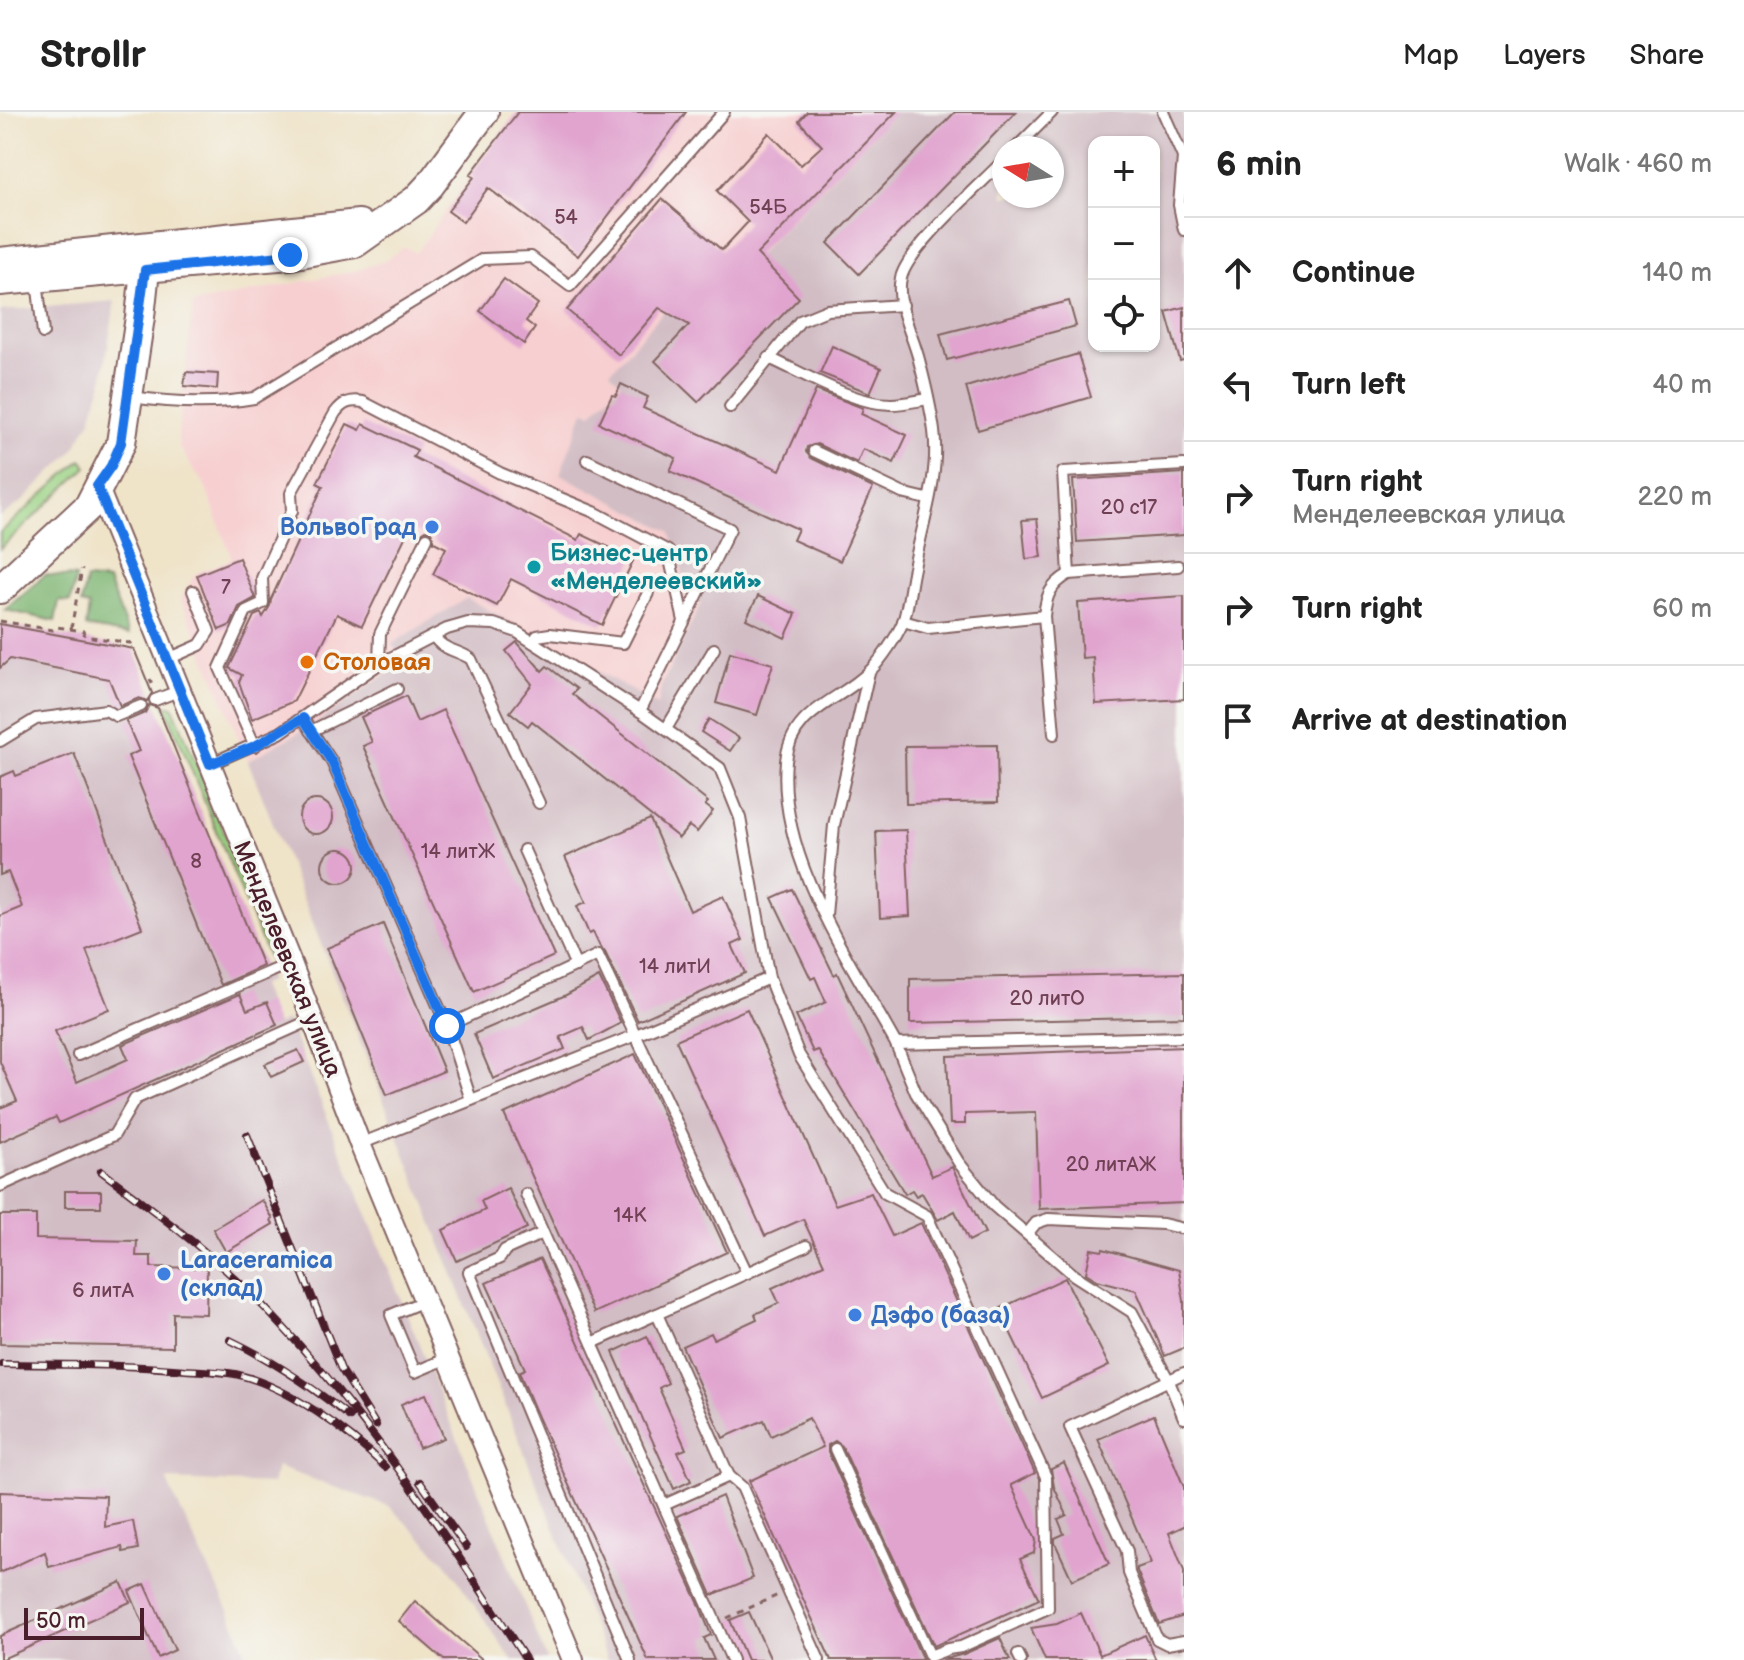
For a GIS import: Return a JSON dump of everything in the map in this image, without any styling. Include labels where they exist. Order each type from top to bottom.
[{"type":"main road","points":[[0,281],[380,224],[411,204],[430,185],[484,112]]},
{"type":"main road","points":[[0,589],[89,506],[97,486],[111,466],[121,443],[129,396],[145,258]]},
{"type":"main road","points":[[0,262],[145,258]]},
{"type":"main road","points":[[0,563],[76,493],[97,486]]},
{"type":"street","name":"Менделеевская улица","points":[[97,486],[291,963],[360,1144],[573,1660]]},
{"type":"lane","points":[[129,396],[223,403],[254,398],[483,259],[531,257],[570,286],[724,112]]},
{"type":"lane","points":[[1028,136],[1052,112]]},
{"type":"lane","points":[[1163,112],[1183,157],[1179,205],[1184,230]]},
{"type":"lane","points":[[992,172],[911,255],[900,279],[903,305],[928,399],[936,466],[903,621],[869,672],[809,715],[791,736],[786,760],[786,797],[798,856],[826,917],[896,1044],[916,1093],[959,1163],[994,1206],[1074,1275],[1132,1312],[1168,1379],[1184,1418]]},
{"type":"lane","points":[[36,278],[43,333]]},
{"type":"lane","points":[[730,407],[800,321],[827,310],[903,305]]},
{"type":"lane","points":[[769,358],[854,396],[873,401],[890,404],[928,399]]},
{"type":"lane","points":[[255,746],[220,668],[246,611],[263,603],[262,578],[292,511],[291,493],[335,413],[341,404],[351,400],[363,402],[500,473],[594,512],[668,551],[684,621]]},
{"type":"lane","points":[[814,451],[902,493],[927,499]]},
{"type":"lane","points":[[587,460],[730,529],[640,711]]},
{"type":"lane","points":[[1069,574],[1063,472],[1184,465]]},
{"type":"lane","points":[[379,664],[380,634],[427,538]]},
{"type":"lane","points":[[1054,734],[1044,616],[1046,598],[1054,583],[1069,574],[1178,566]]},
{"type":"lane","points":[[168,659],[200,645],[209,631],[193,591]]},
{"type":"lane","points":[[533,642],[537,636],[550,634],[623,643],[648,593]]},
{"type":"lane","points":[[903,621],[928,628],[1044,616]]},
{"type":"lane","points":[[210,764],[255,746],[303,718],[379,664],[434,636],[468,623],[494,624],[517,632],[640,711],[720,768],[740,818],[769,978],[799,1055],[885,1193],[927,1216],[1046,1477],[1048,1608],[961,1647],[930,1656],[835,1449]]},
{"type":"lane","points":[[434,636],[444,648],[471,659],[539,803]]},
{"type":"lane","points":[[666,729],[714,649]]},
{"type":"lane","points":[[826,917],[834,825],[869,672]]},
{"type":"lane","points":[[311,731],[397,689]]},
{"type":"lane","points":[[155,700],[181,690]]},
{"type":"lane","points":[[0,741],[36,719],[106,710],[116,716],[141,706]]},
{"type":"lane","points":[[303,718],[332,762],[447,1026],[471,1100]]},
{"type":"lane","points":[[524,850],[576,966]]},
{"type":"lane","points":[[447,1026],[598,955],[747,1273]]},
{"type":"lane","points":[[78,1055],[291,963]]},
{"type":"lane","points":[[360,1144],[636,1035],[769,978]]},
{"type":"lane","points":[[0,1186],[114,1135],[135,1099],[313,1019]]},
{"type":"lane","points":[[896,1044],[1184,1037]]},
{"type":"lane","points":[[526,1194],[732,1660]]},
{"type":"lane","points":[[1027,1234],[1036,1223],[1048,1219],[1163,1224],[1184,1229]]},
{"type":"lane","points":[[543,1233],[505,1250],[500,1258],[469,1272],[630,1660]]},
{"type":"lane","points":[[592,1343],[806,1246]]},
{"type":"lane","points":[[424,1301],[391,1315],[415,1372],[448,1358]]},
{"type":"lane","points":[[657,1314],[729,1476],[742,1487],[819,1660]]},
{"type":"lane","points":[[1184,1373],[1070,1427],[1127,1551],[1129,1573],[1157,1639],[1167,1644],[1184,1641]]},
{"type":"lane","points":[[664,1505],[729,1476]]},
{"type":"path","points":[[71,629],[82,569]]},
{"type":"path","points":[[0,621],[53,630],[57,627],[83,631],[85,636],[136,644]]},
{"type":"path","points":[[716,1623],[788,1591]]},
{"type":"shaded area","points":[[516,112],[896,112],[689,325],[610,373],[622,383],[592,413],[584,411],[560,474],[670,531],[688,590],[701,603],[661,687],[658,706],[626,688],[393,643],[404,661],[316,723],[248,761],[181,599],[195,574],[232,559],[203,481],[179,446],[193,304],[358,270],[381,262],[405,247],[416,253]]},
{"type":"shaded area","points":[[896,112],[1184,112],[1184,1660],[607,1660],[248,761],[316,723],[403,662],[392,644],[467,598],[658,705],[661,687],[701,603],[688,590],[670,531],[560,474],[584,411],[592,413],[621,383],[610,372],[664,311],[690,325]]},
{"type":"shaded area","points":[[115,301],[102,384],[91,419],[73,451],[23,501],[0,517],[0,311]]},
{"type":"shaded area","points":[[3,624],[134,649],[270,981],[260,986],[277,1025],[287,1020],[291,1028],[547,1660],[512,1660],[446,1563],[389,1506],[277,1467],[272,1484],[166,1480],[230,1613],[249,1660],[0,1660],[0,627]]},
{"type":"green space","points":[[81,460],[87,467],[0,549],[0,533]]},
{"type":"green space","points":[[45,575],[76,577],[70,602],[59,601],[55,621],[5,610]]},
{"type":"green space","points":[[86,579],[108,581],[129,635],[86,627],[89,606],[81,604]]},
{"type":"green space","points":[[165,705],[173,707],[277,962],[271,964]]},
{"type":"building","points":[[518,112],[686,112],[578,256],[488,188],[463,222],[448,211],[474,177],[470,175]]},
{"type":"building","points":[[807,112],[896,112],[757,254],[799,298],[698,402],[655,361],[689,325],[659,308],[619,355],[567,310],[662,199],[722,250],[748,222],[717,191],[769,133],[801,165],[822,146],[799,121]]},
{"type":"building","points":[[955,112],[1016,112],[859,274],[828,243]]},
{"type":"building","points":[[504,279],[538,304],[526,321],[535,328],[524,344],[480,311]]},
{"type":"building","points":[[1069,301],[1076,326],[947,360],[940,334]]},
{"type":"building","points":[[1184,307],[1184,360],[1180,361],[1166,312]]},
{"type":"building","points":[[832,346],[881,368],[870,393],[820,373]]},
{"type":"building","points":[[1078,354],[1091,397],[978,430],[966,387]]},
{"type":"building","points":[[186,372],[218,374],[217,389],[184,386]]},
{"type":"building","points":[[621,384],[648,397],[643,408],[780,470],[816,390],[863,408],[861,414],[907,435],[894,463],[863,449],[857,463],[817,444],[807,447],[806,452],[811,458],[873,488],[840,561],[793,540],[798,529],[670,471],[676,458],[599,423],[612,395],[616,396]]},
{"type":"building","name":"Бизнес-центр «Менделеевский»","points":[[347,424],[360,430],[363,424],[417,450],[413,457],[578,540],[581,534],[634,559],[602,625],[511,579],[497,606],[433,574],[446,548],[434,542],[431,531],[420,534],[409,529],[362,626],[337,614],[294,701],[252,719],[239,682],[242,675],[229,668],[254,616],[261,613],[263,617],[270,606],[323,486],[317,483]]},
{"type":"building","points":[[1184,473],[1184,535],[1077,542],[1073,480]]},
{"type":"building","points":[[1037,519],[1042,557],[1026,559],[1022,520]]},
{"type":"building","points":[[239,558],[255,598],[239,607],[231,625],[219,630],[197,575]]},
{"type":"building","points":[[758,596],[796,614],[785,638],[746,619]]},
{"type":"building","points":[[1184,596],[1184,699],[1096,704],[1093,657],[1082,658],[1078,603]]},
{"type":"building","points":[[0,624],[134,649],[152,693],[147,701],[139,698],[120,706],[109,679],[10,659],[0,668]]},
{"type":"building","points":[[517,642],[542,671],[547,666],[577,689],[572,694],[708,802],[705,805],[713,811],[697,832],[689,826],[679,838],[532,721],[528,726],[510,712],[532,684],[506,651]]},
{"type":"building","points":[[730,652],[773,664],[757,715],[716,703]]},
{"type":"building","points":[[406,696],[417,722],[443,710],[554,956],[474,992],[363,746],[372,742],[361,717]]},
{"type":"building","points":[[149,705],[158,708],[263,966],[221,985],[128,756],[139,751],[126,721],[145,713]]},
{"type":"building","points":[[709,719],[739,738],[730,751],[701,732]]},
{"type":"building","points":[[997,745],[998,802],[906,804],[905,746]]},
{"type":"building","points":[[74,753],[142,928],[86,950],[109,1009],[55,1031],[77,1082],[128,1059],[122,1045],[240,994],[247,1010],[267,1002],[277,1025],[59,1123],[56,1117],[0,1142],[0,1108],[17,1101],[0,1062],[0,916],[22,907],[8,872],[0,875],[0,777],[14,771],[16,776]]},
{"type":"building","points":[[316,800],[328,805],[333,817],[328,829],[316,834],[304,829],[299,817],[304,805]]},
{"type":"building","points":[[650,819],[690,911],[723,896],[743,940],[732,945],[745,973],[638,1021],[605,952],[593,932],[589,934],[577,906],[586,902],[565,857]]},
{"type":"building","points":[[906,830],[910,916],[880,918],[876,831]]},
{"type":"building","points":[[339,849],[351,854],[356,866],[351,878],[339,883],[327,878],[322,866],[327,854]]},
{"type":"building","points":[[792,889],[834,975],[837,973],[932,1176],[952,1167],[985,1233],[969,1241],[955,1211],[938,1220],[922,1193],[916,1196],[912,1190],[905,1194],[818,1050],[813,1052],[796,1016],[826,1002],[815,977],[811,979],[772,898]]},
{"type":"building","points":[[383,924],[444,1071],[387,1095],[327,948]]},
{"type":"building","points":[[1184,973],[1184,1017],[910,1023],[910,979]]},
{"type":"building","points":[[599,977],[621,1023],[589,1040],[583,1027],[560,1037],[565,1049],[493,1079],[474,1034],[566,995]]},
{"type":"building","points":[[747,1009],[835,1205],[871,1193],[892,1236],[921,1223],[1035,1473],[1011,1485],[1036,1540],[1034,1553],[1020,1559],[1039,1599],[934,1646],[842,1446],[835,1441],[828,1445],[828,1452],[923,1660],[831,1660],[749,1481],[823,1447],[809,1418],[771,1436],[764,1420],[723,1438],[682,1346],[711,1333],[714,1339],[757,1319],[755,1314],[779,1303],[772,1288],[824,1264],[803,1219],[765,1236],[676,1040]]},
{"type":"building","points":[[1184,1047],[1184,1203],[1039,1209],[1036,1112],[965,1114],[965,1124],[950,1124],[947,1056]]},
{"type":"building","points":[[298,1050],[304,1062],[271,1077],[265,1064]]},
{"type":"building","points":[[635,1054],[727,1252],[594,1313],[504,1114]]},
{"type":"building","points":[[508,1188],[527,1228],[457,1261],[443,1230],[485,1210],[481,1201]]},
{"type":"building","points":[[65,1191],[101,1191],[101,1207],[65,1207]]},
{"type":"building","points":[[262,1200],[273,1224],[226,1252],[213,1229]]},
{"type":"building","points":[[0,1215],[36,1215],[36,1239],[137,1241],[136,1256],[151,1256],[151,1267],[207,1268],[206,1314],[173,1313],[173,1347],[0,1344]]},
{"type":"building","points":[[1091,1249],[1103,1249],[1179,1270],[1184,1301],[1184,1348],[1165,1356],[1136,1290],[1097,1280],[1086,1273]]},
{"type":"building","points":[[540,1259],[698,1602],[711,1635],[704,1638],[714,1660],[648,1660],[538,1417],[519,1372],[525,1369],[486,1283]]},
{"type":"building","points":[[1065,1278],[1109,1366],[1042,1398],[999,1309]]},
{"type":"building","points":[[647,1336],[668,1383],[659,1388],[686,1449],[678,1452],[691,1481],[674,1489],[613,1352]]},
{"type":"building","points":[[426,1394],[444,1438],[419,1448],[401,1404]]},
{"type":"building","points":[[1154,1415],[1184,1487],[1184,1526],[1169,1533],[1184,1571],[1184,1616],[1159,1624],[1137,1571],[1137,1568],[1151,1563],[1098,1439]]},
{"type":"building","points":[[1064,1463],[1109,1564],[1072,1580],[1055,1543],[1055,1538],[1064,1534],[1058,1519],[1067,1515],[1054,1487],[1051,1469]]},
{"type":"building","points":[[0,1492],[106,1496],[105,1527],[133,1521],[138,1549],[123,1552],[122,1547],[49,1567],[45,1552],[0,1573]]},
{"type":"building","points":[[722,1496],[753,1578],[712,1595],[677,1516]]},
{"type":"building","points":[[121,1582],[130,1602],[0,1660],[0,1636]]},
{"type":"building","points":[[145,1584],[175,1650],[158,1658],[129,1591]]},
{"type":"building","points":[[415,1601],[483,1660],[444,1660],[399,1621]]},
{"type":"building","points":[[749,1612],[771,1660],[747,1660],[730,1620]]},
{"type":"building","points":[[1081,1613],[1100,1655],[1145,1635],[1156,1660],[1045,1660],[1031,1628],[1057,1624]]},
{"type":"building","points":[[1000,1638],[1010,1660],[942,1660],[964,1654]]},
{"type":"railway","points":[[247,1135],[341,1369],[376,1425]]},
{"type":"railway","points":[[101,1171],[174,1227],[243,1286],[323,1372],[429,1513],[526,1660]]},
{"type":"railway","points":[[230,1340],[292,1375],[350,1417]]},
{"type":"railway","points":[[2,1364],[94,1365],[235,1374],[275,1388],[316,1411],[385,1467]]},
{"type":"railway","points":[[420,1482],[466,1547]]},
{"type":"place","name":"ВольвоГрад","points":[[432,527]]},
{"type":"place","name":"Бизнес-центр «Менделеевский»","points":[[534,567]]},
{"type":"place","name":"Столовая","points":[[307,662]]},
{"type":"place","name":"Laraceramica (склад)","points":[[164,1274]]},
{"type":"place","name":"Дэфо (база)","points":[[855,1315]]},
{"type":"route","points":[[290,255],[145,270],[121,443],[111,466],[97,486],[210,764],[255,746],[303,718],[332,762],[447,1026]]}]
